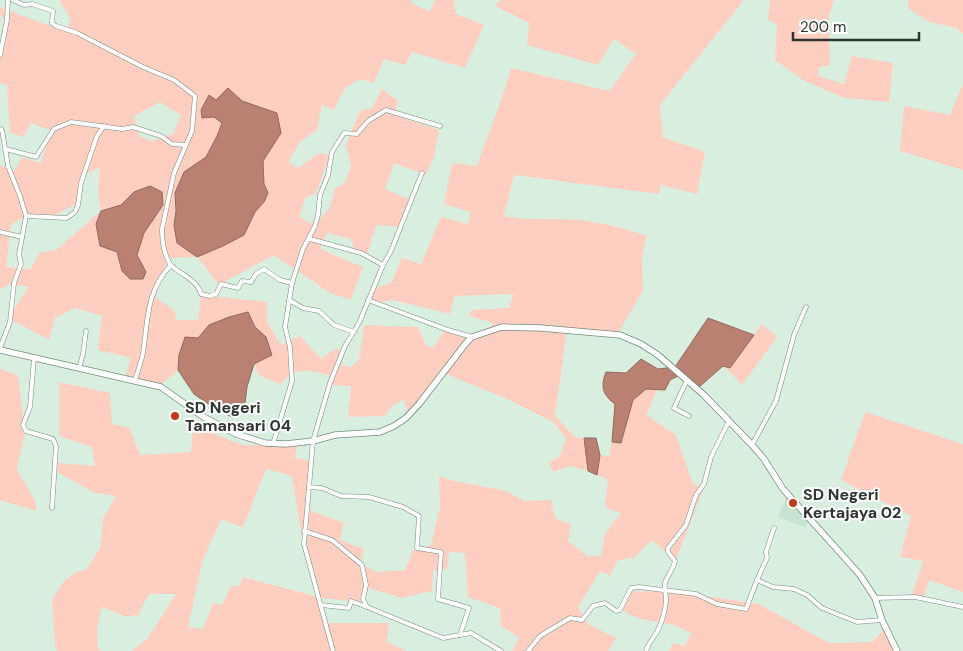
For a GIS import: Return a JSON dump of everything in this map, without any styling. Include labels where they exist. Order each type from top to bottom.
[{"type":"street","points":[[0,55],[7,20],[6,7],[8,0]]},
{"type":"street","points":[[12,0],[24,5],[32,4],[53,11],[52,23],[56,26],[77,33],[143,67],[174,80],[195,96],[192,131],[174,173],[162,229],[166,254],[171,265],[193,280],[199,287],[201,294],[210,296],[216,294],[221,284],[238,288],[242,281],[251,282],[256,274],[264,269],[280,280],[292,283]]},
{"type":"street","points":[[0,6],[6,7]]},
{"type":"street","points":[[273,444],[292,381],[290,347],[285,327],[292,283],[303,249],[310,239],[318,215],[320,195],[328,175],[332,152],[344,133],[357,134],[368,121],[386,110],[440,126]]},
{"type":"street","points":[[6,149],[36,157],[54,130],[71,122],[122,129],[133,127],[161,136],[172,144],[186,145]]},
{"type":"street","points":[[26,216],[67,218],[75,212],[88,159],[97,136],[104,126]]},
{"type":"street","points":[[0,129],[2,130],[8,166],[26,216],[19,254],[21,264],[14,284],[10,322],[0,349],[161,387],[207,419],[236,434],[273,444],[380,432],[394,426],[406,418],[419,404],[472,337],[492,329],[502,327],[541,328],[620,335],[641,344],[658,355],[704,394],[752,444],[784,489],[860,575],[875,598],[882,620],[897,651]]},
{"type":"street","points":[[333,651],[305,550],[304,531],[313,441],[330,383],[345,346],[359,323],[383,265],[391,251],[422,173]]},
{"type":"street","points":[[0,232],[22,237]]},
{"type":"street","points":[[310,239],[361,253],[383,265]]},
{"type":"street","points":[[135,380],[142,356],[148,305],[154,289],[171,265]]},
{"type":"street","points":[[289,300],[303,308],[319,311],[334,324],[354,332]]},
{"type":"street","points":[[368,300],[472,337]]},
{"type":"street","points":[[752,444],[776,401],[794,334],[806,307]]},
{"type":"street","points":[[80,368],[86,331]]},
{"type":"street","points":[[34,358],[30,407],[23,425],[26,431],[53,439],[56,446],[57,454],[52,508]]},
{"type":"street","points":[[687,380],[674,408],[689,416]]},
{"type":"street","points":[[646,651],[662,620],[666,599],[664,591],[665,582],[673,569],[674,561],[668,552],[668,548],[686,525],[696,495],[704,484],[711,457],[729,420]]},
{"type":"street","points":[[309,487],[322,488],[341,496],[369,497],[402,507],[419,516],[417,548],[441,552],[438,598],[469,608],[460,635]]},
{"type":"street","points":[[528,651],[540,636],[570,618],[582,620],[593,606],[605,603],[616,611],[620,610],[631,588],[639,587],[696,594],[716,604],[746,609],[767,558],[766,552],[774,528]]},
{"type":"street","points":[[304,531],[332,540],[362,565],[366,585],[363,599],[367,607]]},
{"type":"street","points":[[757,580],[773,587],[794,589],[807,595],[822,608],[857,622],[882,620]]},
{"type":"street","points":[[875,598],[915,598],[963,607]]},
{"type":"street","points":[[321,605],[349,608],[351,601],[443,638],[470,633],[500,651]]},
{"type":"shaded area","points":[[59,0],[412,0],[411,3],[430,12],[435,0],[454,0],[456,14],[484,25],[465,68],[412,52],[405,65],[384,59],[374,83],[360,79],[345,88],[334,110],[322,105],[317,130],[300,142],[288,162],[298,168],[319,153],[330,155],[316,193],[305,198],[299,217],[315,225],[330,207],[335,188],[344,184],[351,167],[346,145],[360,111],[372,108],[382,89],[398,101],[394,115],[439,130],[434,157],[426,175],[394,163],[385,189],[411,200],[399,227],[376,225],[367,255],[354,249],[351,239],[327,233],[320,249],[363,267],[351,300],[330,293],[274,255],[219,285],[197,257],[168,258],[155,297],[175,311],[176,320],[198,320],[201,295],[267,302],[267,322],[281,345],[300,336],[321,359],[336,348],[344,353],[342,366],[352,367],[359,359],[364,325],[418,327],[426,346],[433,348],[445,329],[479,337],[490,332],[493,323],[469,316],[472,310],[509,308],[513,294],[455,296],[450,314],[393,300],[368,305],[375,288],[391,283],[402,258],[421,264],[441,217],[469,224],[470,212],[444,204],[452,163],[477,166],[511,68],[609,91],[636,54],[614,39],[598,65],[527,45],[529,23],[495,6],[500,0],[744,0],[660,105],[663,137],[705,152],[697,194],[661,185],[659,194],[514,175],[504,216],[588,221],[622,228],[647,236],[642,257],[643,291],[618,333],[567,330],[555,416],[576,438],[584,438],[588,471],[570,466],[553,472],[549,463],[560,456],[566,438],[553,422],[507,399],[444,373],[410,418],[404,400],[393,405],[384,416],[348,417],[351,386],[329,385],[329,375],[308,371],[297,372],[280,384],[259,375],[254,364],[266,337],[255,327],[209,325],[179,355],[178,370],[159,386],[125,377],[131,358],[98,350],[102,316],[75,308],[55,318],[49,340],[8,318],[29,287],[9,284],[0,290],[0,165],[15,171],[22,157],[40,163],[52,131],[31,123],[23,137],[10,133],[7,84],[0,83],[0,43],[4,18],[0,15],[0,7],[66,32],[71,19]],"holes":[[[228,88],[242,101],[277,113],[281,133],[263,161],[264,184],[268,193],[264,202],[255,212],[244,235],[197,257],[174,225],[178,185],[184,173],[204,160],[211,150],[222,122],[214,117]],[[160,102],[181,115],[173,134],[151,141],[139,136],[134,116]],[[100,167],[98,193],[101,211],[56,250],[40,252],[31,269],[6,267],[11,225],[27,215],[49,219],[81,201],[83,175]],[[134,192],[163,205],[144,233],[137,255],[146,272],[122,271],[117,252],[101,211],[121,205]]]},
{"type":"shaded area","points":[[770,0],[834,0],[829,16],[830,65],[818,68],[818,76],[844,84],[852,56],[893,63],[889,102],[844,98],[803,80],[775,60],[777,25],[768,19]]},
{"type":"shaded area","points":[[908,0],[963,0],[963,34],[956,28],[929,22],[908,8]]},
{"type":"shaded area","points":[[963,84],[963,170],[900,151],[904,106],[950,115]]},
{"type":"shaded area","points":[[228,88],[242,101],[277,113],[281,133],[263,161],[264,184],[268,193],[264,202],[255,212],[244,235],[197,257],[177,243],[174,225],[176,211],[175,193],[184,172],[206,157],[222,123],[214,117],[202,118],[201,110],[209,95],[216,100]]},
{"type":"shaded area","points":[[150,186],[162,192],[163,205],[144,233],[137,255],[146,272],[143,279],[130,279],[122,271],[117,252],[100,246],[96,224],[101,211],[121,205],[134,192]]},
{"type":"shaded area","points":[[248,312],[255,327],[266,337],[272,355],[254,364],[247,387],[245,403],[234,418],[214,408],[194,394],[178,370],[179,355],[185,337],[198,338],[209,325]]},
{"type":"shaded area","points":[[708,318],[754,335],[730,368],[723,366],[699,387],[682,374],[670,380],[665,390],[646,389],[633,400],[621,443],[612,442],[615,404],[605,394],[603,382],[606,372],[626,373],[641,359],[658,369],[675,367]]},
{"type":"shaded area","points":[[762,324],[777,337],[742,385],[723,365],[730,367]]},
{"type":"shaded area","points":[[0,369],[18,375],[25,433],[17,469],[36,503],[36,511],[0,500]]},
{"type":"shaded area","points":[[59,382],[110,393],[112,424],[130,428],[140,455],[191,452],[193,431],[210,432],[242,445],[274,445],[297,442],[295,458],[311,461],[309,510],[344,523],[340,540],[364,549],[360,563],[376,572],[405,570],[413,550],[431,545],[440,507],[439,476],[506,491],[525,501],[551,500],[555,518],[571,524],[568,541],[588,556],[601,556],[605,534],[621,513],[605,507],[608,480],[597,475],[600,455],[609,456],[612,442],[621,443],[633,400],[646,389],[657,389],[646,415],[676,435],[692,482],[703,490],[676,560],[651,540],[634,558],[618,560],[610,576],[600,571],[578,607],[588,624],[616,638],[608,651],[512,651],[520,638],[501,626],[500,608],[468,597],[465,553],[449,552],[447,569],[433,570],[432,591],[401,598],[366,587],[361,602],[320,598],[328,623],[389,623],[387,642],[407,651],[132,651],[148,638],[176,594],[149,594],[138,615],[126,617],[102,607],[97,629],[98,648],[101,651],[57,651],[52,599],[64,581],[76,572],[86,570],[100,549],[103,519],[116,496],[95,493],[57,472],[58,463],[95,466],[92,447],[59,436]],"holes":[[[266,469],[292,476],[303,544],[319,597],[243,577],[240,586],[231,586],[222,605],[213,603],[203,629],[188,627],[203,559],[221,520],[243,527]]]},
{"type":"shaded area","points":[[865,412],[963,444],[963,592],[929,580],[923,600],[911,598],[923,561],[900,557],[911,516],[841,480]]},
{"type":"shaded area","points":[[584,438],[596,438],[600,455],[597,475],[588,471]]},
{"type":"shaded area","points":[[787,495],[810,519],[805,527],[778,517]]},
{"type":"shaded area","points":[[627,591],[679,592],[759,604],[829,643],[872,642],[886,627],[899,651],[669,651],[673,643],[685,646],[691,633],[665,623],[634,617],[622,609]]},
{"type":"place","name":"SD Negeri Tamansari 04","points":[[175,416]]},
{"type":"place","name":"SD Negeri Kertajaya 02","points":[[793,503]]}]
